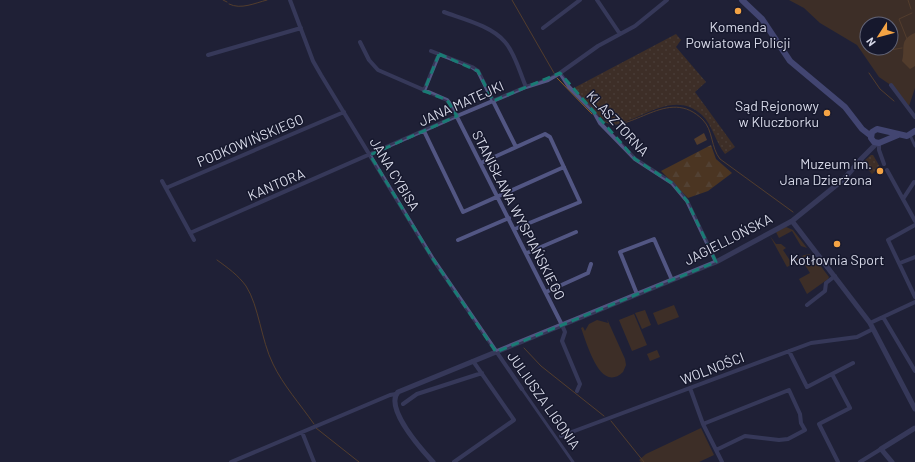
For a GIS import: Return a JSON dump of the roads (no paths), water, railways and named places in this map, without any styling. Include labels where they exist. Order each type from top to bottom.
[{"type":"main road","points":[[742,0],[762,19],[790,61],[849,112],[858,123],[876,139]]},
{"type":"main road","points":[[876,139],[877,129],[883,132],[898,135],[907,136],[913,133]]},
{"type":"main road","points":[[876,139],[883,132]]},
{"type":"main road","points":[[876,139],[898,135]]},
{"type":"street","name":"JANA CYBISA","points":[[290,0],[316,68],[433,259],[496,352]]},
{"type":"street","points":[[543,28],[580,0]]},
{"type":"street","points":[[598,0],[620,34]]},
{"type":"street","name":"JANA MATEJKI","points":[[370,155],[457,116],[526,87],[537,84],[560,73],[598,46],[635,26],[667,0]]},
{"type":"street","points":[[444,12],[487,29],[500,37],[506,43],[526,87]]},
{"type":"street","points":[[208,55],[301,28]]},
{"type":"street","name":"STANISŁAWA WYSPIAŃSKIEGO","points":[[360,42],[370,60],[378,70],[447,100],[481,162],[562,325]]},
{"type":"street","points":[[431,51],[472,67],[478,71],[516,147]]},
{"type":"street","points":[[424,90],[439,54]]},
{"type":"street","name":"KLASZTORNA","points":[[560,73],[572,90],[594,112],[600,123],[615,136],[634,159],[672,183],[687,201],[716,262]]},
{"type":"street","points":[[891,85],[915,116]]},
{"type":"street","name":"PODKOWIŃSKIEGO","points":[[166,188],[344,112]]},
{"type":"street","points":[[424,131],[463,212],[564,167]]},
{"type":"street","points":[[913,133],[915,146]]},
{"type":"street","points":[[481,162],[547,134],[564,167],[580,202],[515,230]]},
{"type":"street","points":[[876,139],[884,164]]},
{"type":"street","name":"JAGIELLOŃSKA","points":[[396,394],[716,262],[792,220],[844,179],[864,156],[876,139]]},
{"type":"street","name":"KANTORA","points":[[190,233],[370,155]]},
{"type":"street","points":[[887,170],[915,221]]},
{"type":"street","points":[[162,181],[194,240]]},
{"type":"street","points":[[903,199],[914,181]]},
{"type":"street","points":[[458,240],[509,218]]},
{"type":"street","points":[[792,220],[870,323],[915,409]]},
{"type":"street","points":[[915,225],[888,240],[915,298]]},
{"type":"street","points":[[527,253],[576,232]]},
{"type":"street","points":[[637,294],[620,252],[654,239],[672,280]]},
{"type":"street","points":[[900,264],[915,256]]},
{"type":"street","points":[[546,292],[588,273],[591,264]]},
{"type":"street","points":[[806,305],[825,291],[826,283],[835,276]]},
{"type":"street","points":[[870,323],[915,302]]},
{"type":"street","points":[[883,317],[915,371]]},
{"type":"street","points":[[562,325],[565,332],[562,341],[580,384],[577,391]]},
{"type":"street","name":"WOLNOŚCI","points":[[561,436],[820,340],[856,337],[873,329]]},
{"type":"street","points":[[789,351],[807,387],[853,363]]},
{"type":"street","name":"JULIUSZA LIGONIA","points":[[496,352],[573,462]]},
{"type":"street","points":[[454,462],[514,420],[473,361]]},
{"type":"street","points":[[403,404],[417,394],[482,373]]},
{"type":"street","points":[[832,374],[850,408],[819,424],[838,462]]},
{"type":"street","points":[[690,388],[703,424],[722,462]]},
{"type":"street","points":[[703,424],[789,390],[800,414],[801,423],[805,430],[788,439],[779,440],[745,436],[716,450]]},
{"type":"street","points":[[231,462],[390,395],[396,394],[395,405],[405,426],[414,441],[433,462]]},
{"type":"street","points":[[860,462],[915,428]]},
{"type":"street","points":[[302,432],[314,462]]},
{"type":"street","points":[[881,449],[892,462]]},
{"type":"waterway","points":[[223,0],[227,2]]},
{"type":"waterway","points":[[229,4],[234,6],[243,6],[267,0]]},
{"type":"waterway","points":[[512,0],[554,73]]},
{"type":"waterway","points":[[908,0],[911,9]]},
{"type":"waterway","points":[[907,39],[899,19],[912,13]]},
{"type":"waterway","points":[[869,73],[880,89],[894,101]]},
{"type":"waterway","points":[[557,78],[592,114]]},
{"type":"waterway","points":[[604,121],[614,124],[626,123],[663,109],[676,107],[690,110],[706,124],[715,150],[720,159],[793,212]]},
{"type":"waterway","points":[[217,260],[236,275],[246,286],[254,303],[273,364],[287,387],[314,424]]},
{"type":"waterway","points":[[524,348],[541,366],[604,416]]},
{"type":"waterway","points":[[611,421],[644,462]]},
{"type":"waterway","points":[[316,428],[359,462]]},
{"type":"place","name":"Komenda Powiatowa Policji","points":[[738,11]]},
{"type":"place","name":"Sąd Rejonowy w Kluczborku","points":[[827,113]]},
{"type":"place","name":"Muzeum im. Jana Dzierżona","points":[[880,171]]},
{"type":"place","name":"Kotłovnia Sport","points":[[837,244]]}]
